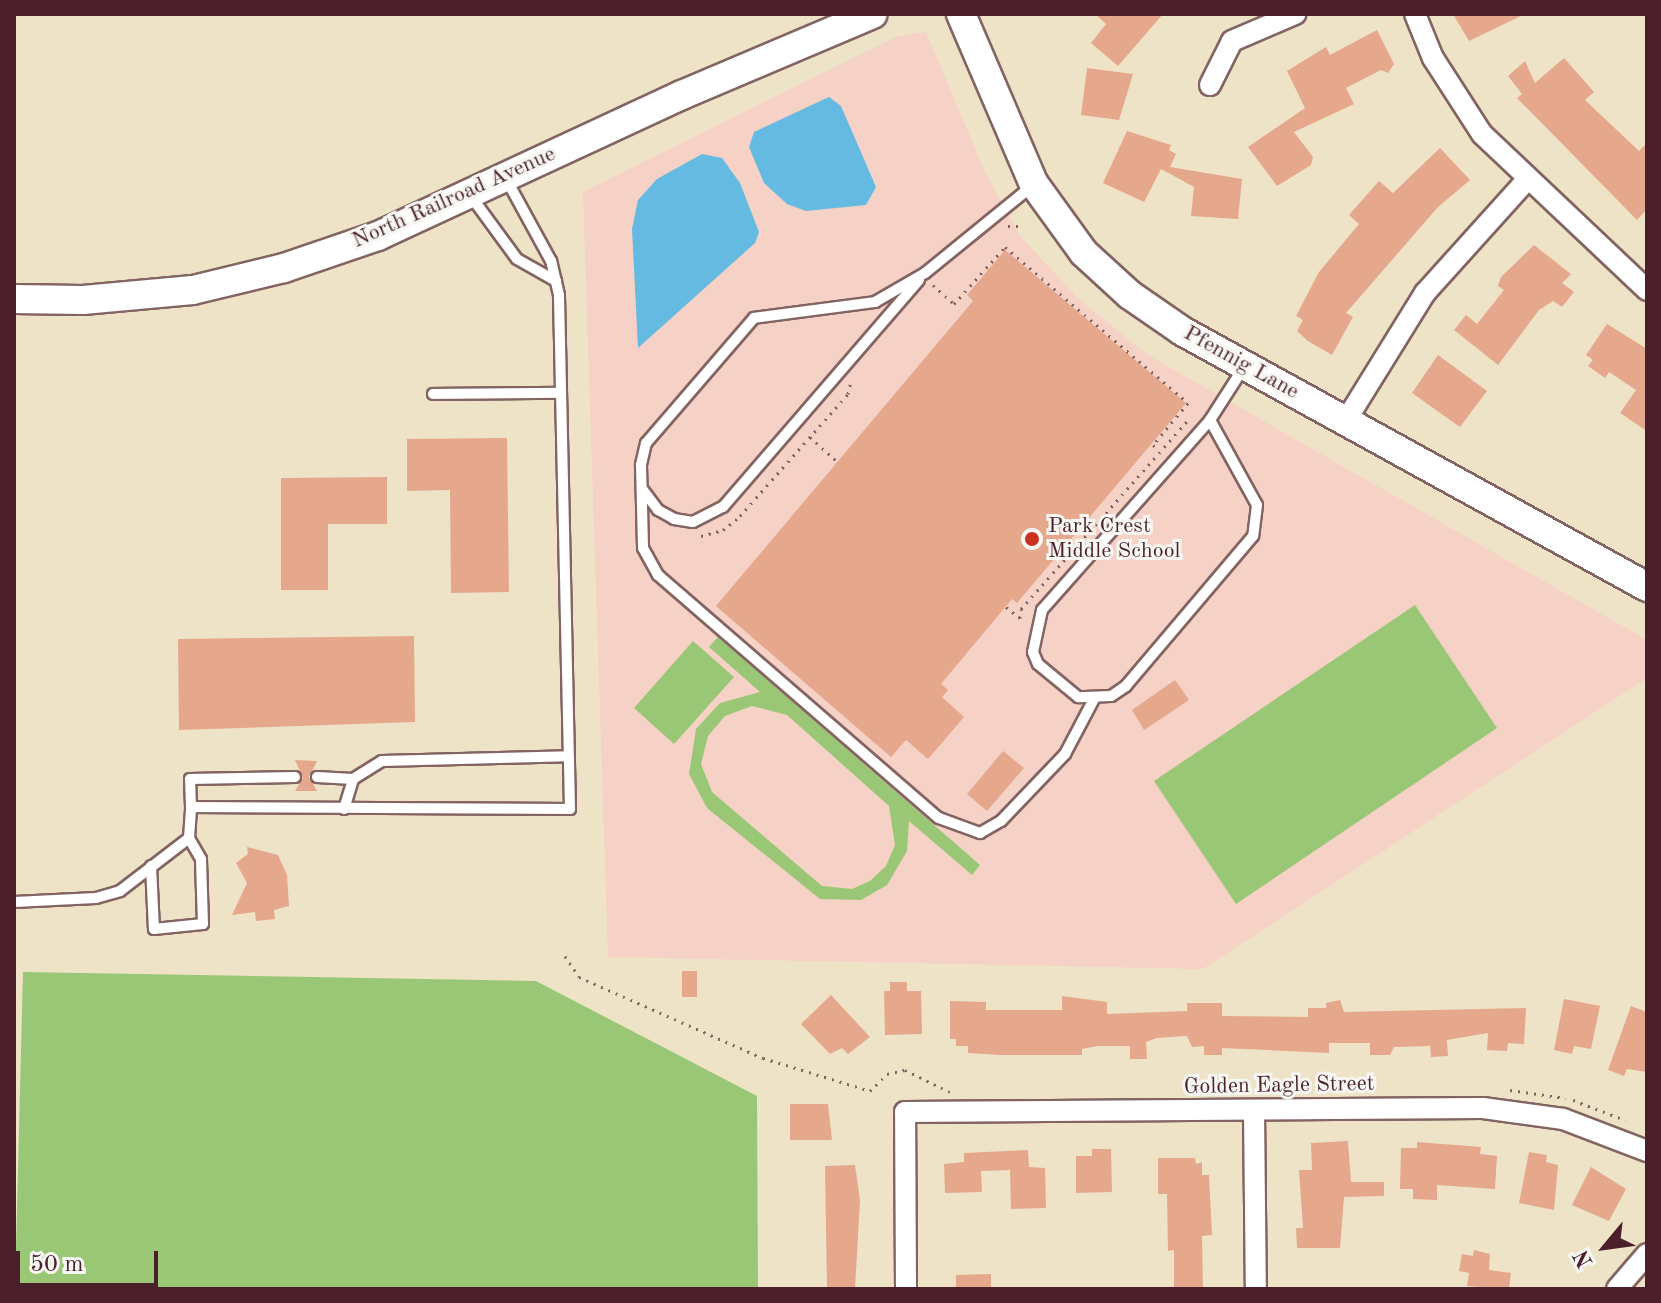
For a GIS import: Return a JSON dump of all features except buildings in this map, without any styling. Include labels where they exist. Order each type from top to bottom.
[{"type":"street","name":"North Railroad Avenue","points":[[14,299],[83,300],[193,290],[351,245],[470,195],[873,14]]},
{"type":"street","name":"Pfennig Lane","points":[[961,14],[1034,184],[1084,253],[1130,295],[1244,366],[1647,587]]},
{"type":"street","points":[[1210,85],[1232,41],[1295,14]]},
{"type":"street","points":[[1415,14],[1433,58],[1465,111],[1526,181],[1647,290]]},
{"type":"street","points":[[1345,422],[1425,293],[1526,181]]},
{"type":"street","points":[[1254,1111],[1256,1289]]},
{"type":"street","name":"Golden Eagle Street","points":[[906,1289],[905,1112],[1521,1111],[1605,1131],[1647,1151]]},
{"type":"street","points":[[1617,1289],[1647,1254]]},
{"type":"lane","points":[[191,807],[570,809],[556,281],[540,238],[505,177]]},
{"type":"lane","points":[[1034,184],[925,273],[875,302],[754,318],[646,443],[642,488],[643,548],[658,575],[939,818],[980,833],[1001,821],[1065,754],[1094,699]]},
{"type":"lane","points":[[470,195],[517,259],[556,281]]},
{"type":"lane","points":[[642,488],[658,510],[674,519],[693,522],[723,507],[925,273]]},
{"type":"lane","points":[[1210,420],[1257,505],[1253,536],[1126,686],[1094,699],[1078,697],[1056,685],[1038,664],[1033,652],[1042,610],[1210,420],[1244,366]]},
{"type":"lane","points":[[433,394],[560,393]]},
{"type":"lane","points":[[317,777],[353,779],[382,761],[568,756]]},
{"type":"lane","points":[[151,866],[154,929],[203,924],[201,859],[189,838],[190,779],[295,777]]},
{"type":"lane","points":[[344,809],[353,779]]},
{"type":"lane","points":[[14,902],[110,896],[189,838]]},
{"type":"path","points":[[932,283],[954,304],[1005,247],[1188,403],[1153,445],[1159,449]]},
{"type":"path","points":[[1006,607],[1020,618],[1021,609],[1182,422],[1195,417]]},
{"type":"path","points":[[810,437],[838,462]]},
{"type":"path","points":[[565,956],[579,977],[593,984],[763,1058],[870,1091]]},
{"type":"shaded area","name":"Park Crest Middle School","points":[[926,32],[986,174],[1020,236],[1080,300],[1148,355],[1647,640],[1647,678],[1203,969],[608,957],[583,192],[898,36]]},
{"type":"green space","points":[[1415,605],[1497,728],[1236,904],[1154,781]]},
{"type":"green space","points":[[718,637],[980,865],[972,875],[909,821],[907,851],[887,885],[861,900],[820,899],[707,808],[689,774],[696,729],[720,703],[760,692],[709,647]],"holes":[[[752,706],[787,715],[889,806],[895,845],[886,866],[870,881],[852,889],[822,886],[712,792],[701,764],[708,736],[725,716]]]},
{"type":"green space","points":[[693,641],[734,677],[674,744],[634,708]]},
{"type":"green space","points":[[23,972],[536,981],[757,1096],[758,1289],[15,1289]]},
{"type":"water","points":[[829,97],[841,106],[876,187],[866,205],[806,211],[787,204],[764,183],[749,147],[754,132]]},
{"type":"water","points":[[702,154],[722,158],[740,183],[759,232],[755,243],[638,348],[632,229],[638,200],[657,179]]},
{"type":"place","name":"Park Crest Middle School","points":[[1032,539]]}]
